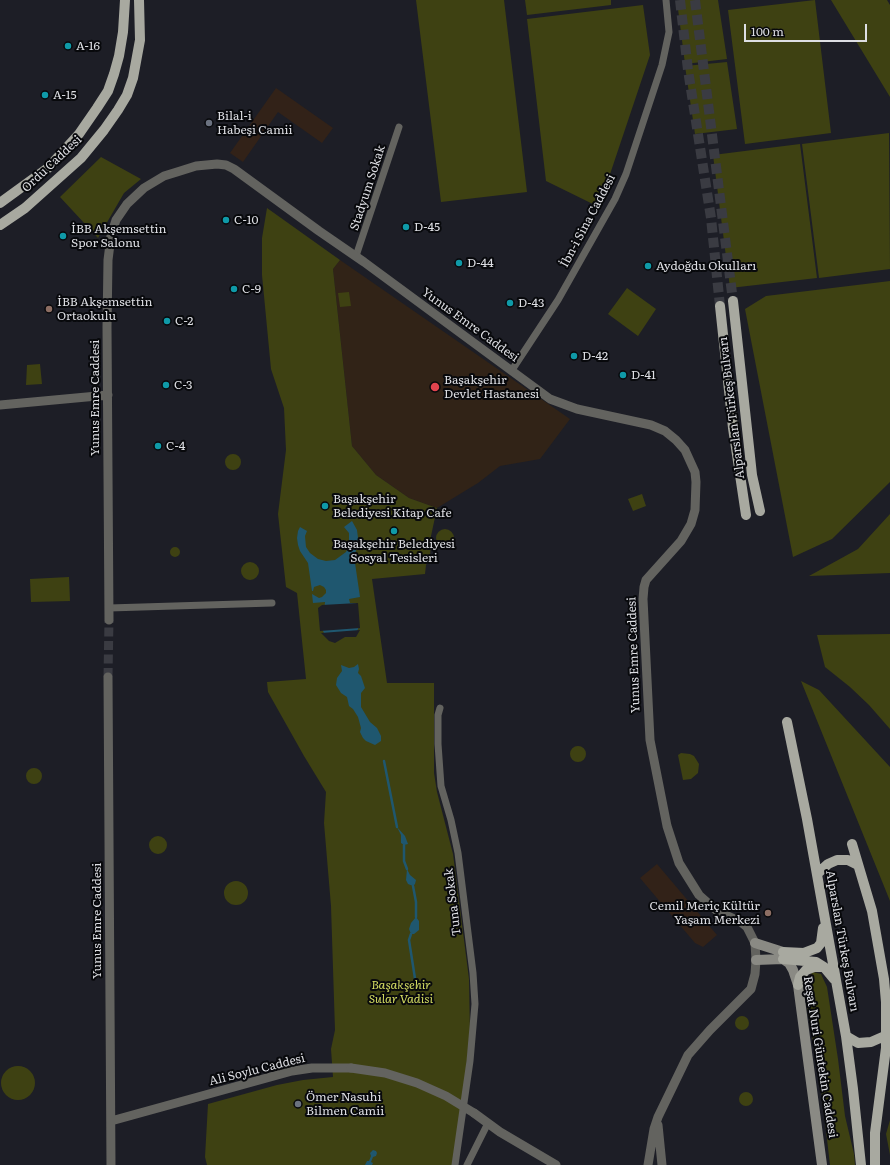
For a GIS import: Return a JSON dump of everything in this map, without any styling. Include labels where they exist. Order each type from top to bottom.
[{"type":"main road","name":"Ordu Caddesi","points":[[0,203],[48,168],[79,134],[108,91],[119,56],[123,32],[125,0]]},
{"type":"main road","name":"Ordu Caddesi","points":[[0,225],[25,208],[81,158],[118,110],[127,95],[133,78],[139,48],[139,0]]},
{"type":"main road","name":"Alparslan Türkeş Bulvarı","points":[[733,301],[752,475],[760,511]]},
{"type":"main road","name":"Alparslan Türkeş Bulvarı","points":[[720,306],[733,428],[746,515]]},
{"type":"main road","name":"Alparslan Türkeş Bulvarı","points":[[787,722],[817,874],[846,1036],[861,1165]]},
{"type":"main road","points":[[852,844],[872,911],[884,979],[886,1002],[887,1035],[875,1133],[875,1165]]},
{"type":"main road","points":[[817,874],[828,864],[837,860],[848,860],[858,865]]},
{"type":"main road","points":[[756,960],[804,952],[817,948],[821,943],[825,920]]},
{"type":"main road","points":[[755,943],[783,955],[812,961],[824,967],[835,980]]},
{"type":"main road","name":"Reşat Nuri Güntekin Caddesi","points":[[783,955],[793,970],[798,985],[822,1165]]},
{"type":"main road","points":[[798,985],[800,977],[806,970],[814,967],[824,967]]},
{"type":"main road","points":[[846,1036],[858,1043],[871,1042],[887,1035]]},
{"type":"street","name":"İbn-i Sina Caddesi","points":[[512,370],[558,300],[615,199],[626,174],[638,133],[662,65],[669,32],[666,0]]},
{"type":"street","name":"Stadyum Sokak","points":[[356,256],[399,127]]},
{"type":"street","name":"Yunus Emre Caddesi","points":[[108,620],[107,312],[108,260],[111,236],[116,220],[127,204],[144,188],[159,179],[196,166],[217,164],[226,165],[234,169],[356,256],[550,399],[562,404],[651,426],[665,431],[676,440],[685,450],[691,461],[696,482],[697,495],[691,524],[681,541],[646,580],[644,587],[643,599],[650,740],[667,826],[679,863],[699,895],[717,911],[741,922],[747,927],[755,943],[756,960],[755,974],[751,989],[710,1030],[688,1055],[658,1117],[654,1129],[648,1165]]},
{"type":"street","points":[[0,405],[108,396]]},
{"type":"street","points":[[109,608],[272,603]]},
{"type":"street","name":"Yunus Emre Caddesi","points":[[108,677],[111,1165]]},
{"type":"street","name":"Tuna Sokak","points":[[440,708],[438,722],[441,786],[451,820],[458,853],[473,973],[475,1004],[466,1094],[455,1165]]},
{"type":"street","name":"Ali Soylu Caddesi","points":[[110,1121],[292,1071],[312,1068],[351,1068],[385,1073],[417,1083],[446,1096],[556,1165]]},
{"type":"street","points":[[658,1117],[662,1165]]},
{"type":"street","points":[[467,1165],[488,1123]]},
{"type":"shaded area","points":[[276,88],[333,128],[322,143],[278,112],[243,162],[230,153]]},
{"type":"shaded area","name":"Başakşehir Devlet Hastanesi","points":[[340,260],[570,419],[540,459],[500,466],[478,483],[437,508],[409,498],[376,475],[352,446],[333,269]]},
{"type":"shaded area","points":[[657,864],[717,935],[703,947],[695,943],[640,878]]},
{"type":"green space","points":[[416,0],[504,0],[527,192],[441,202]]},
{"type":"green space","points":[[525,0],[611,0],[611,5],[527,15]]},
{"type":"green space","points":[[718,0],[727,59],[685,64],[677,1]]},
{"type":"green space","points":[[815,0],[831,133],[745,144],[728,10]]},
{"type":"green space","points":[[831,0],[887,0],[890,5],[890,97]]},
{"type":"green space","points":[[643,5],[650,55],[599,207],[546,181],[527,19]]},
{"type":"green space","points":[[727,62],[737,129],[695,134],[685,66]]},
{"type":"green space","points":[[889,133],[890,269],[819,278],[802,144]]},
{"type":"green space","points":[[800,144],[817,278],[730,288],[713,155]]},
{"type":"green space","points":[[101,157],[141,179],[124,193],[98,238],[60,197]]},
{"type":"green space","name":"Başakşehir Sular Vadisi","points":[[267,208],[340,260],[333,269],[352,446],[376,475],[409,498],[437,508],[431,536],[430,559],[426,565],[425,574],[372,579],[387,683],[434,683],[434,773],[437,792],[453,854],[469,979],[470,1034],[461,1113],[453,1165],[207,1165],[205,1157],[208,1104],[277,1085],[303,1080],[333,1077],[331,1049],[335,1030],[331,906],[324,823],[326,792],[268,692],[267,682],[306,679],[297,593],[286,587],[278,514],[286,450],[284,408],[271,369],[262,275],[262,238]]},
{"type":"green space","points":[[890,281],[890,482],[832,539],[793,557],[745,309],[766,296]]},
{"type":"green space","points":[[627,288],[656,309],[638,336],[608,314]]},
{"type":"green space","points":[[349,292],[351,306],[340,307],[338,293]]},
{"type":"green space","points":[[40,364],[42,384],[26,385],[27,365]]},
{"type":"green space","points":[[233,454],[240,459],[241,462],[236,469],[233,470],[226,465],[225,462],[230,455]]},
{"type":"green space","points":[[642,494],[646,506],[633,511],[628,499]]},
{"type":"green space","points":[[890,514],[890,573],[809,576],[858,549]]},
{"type":"green space","points":[[445,529],[451,532],[454,538],[451,544],[445,547],[439,544],[436,538],[439,532]]},
{"type":"green space","points":[[173,547],[177,547],[179,548],[179,556],[173,557],[170,554],[170,550]]},
{"type":"green space","points":[[246,562],[254,562],[259,567],[257,578],[254,580],[246,580],[241,575],[241,567]]},
{"type":"green space","points":[[69,577],[70,601],[31,602],[30,579]]},
{"type":"green space","points":[[890,634],[890,729],[869,705],[850,687],[825,667],[817,635]]},
{"type":"green space","points":[[801,681],[819,690],[890,767],[890,901]]},
{"type":"green space","points":[[578,746],[585,751],[586,754],[581,761],[578,762],[571,757],[570,754],[575,747]]},
{"type":"green space","points":[[681,753],[694,756],[699,764],[698,773],[691,779],[683,780],[678,755]]},
{"type":"green space","points":[[31,768],[37,768],[42,773],[40,782],[37,784],[31,784],[26,779],[26,773]]},
{"type":"green space","points":[[158,836],[162,837],[166,841],[166,849],[162,853],[158,854],[154,853],[150,849],[149,845],[150,841],[154,837]]},
{"type":"green space","points":[[236,881],[244,885],[248,893],[244,901],[236,905],[228,901],[224,893],[228,885]]},
{"type":"green space","points":[[813,972],[821,974],[827,987],[845,1116],[854,1154],[855,1165],[830,1165],[822,1096],[805,994],[806,980]]},
{"type":"green space","points":[[739,1016],[745,1016],[749,1020],[749,1026],[745,1030],[739,1030],[735,1026],[735,1020]]},
{"type":"green space","points":[[18,1066],[30,1071],[35,1083],[30,1095],[18,1100],[6,1095],[1,1083],[6,1071]]},
{"type":"green space","points":[[743,1092],[749,1092],[753,1096],[753,1102],[749,1106],[743,1106],[739,1102],[739,1096]]},
{"type":"green space","points":[[890,1120],[890,1155],[886,1134]]},
{"type":"water","points":[[352,521],[357,530],[358,538],[354,556],[360,597],[349,599],[350,603],[356,603],[359,625],[358,629],[355,635],[324,633],[322,629],[325,602],[313,603],[312,594],[319,598],[326,593],[326,590],[320,585],[314,587],[312,591],[308,563],[298,545],[298,531],[300,527],[307,531],[305,536],[306,547],[310,553],[318,559],[326,561],[335,560],[346,552],[349,546],[349,533],[344,527]]},
{"type":"water","points":[[358,664],[358,673],[361,676],[365,688],[361,693],[361,707],[370,722],[377,728],[381,736],[381,741],[375,745],[363,738],[360,732],[361,728],[358,717],[349,706],[347,697],[341,693],[336,685],[337,678],[342,671],[341,665],[349,668]]},
{"type":"water","points":[[397,827],[405,836],[408,844],[404,845],[401,843],[401,835]]},
{"type":"water","points":[[407,869],[410,875],[416,880],[413,886],[408,884],[406,880]]},
{"type":"water","points":[[416,917],[419,921],[419,930],[414,934],[411,934],[409,929],[411,923]]},
{"type":"water","points":[[373,1150],[377,1153],[376,1156],[373,1157],[371,1162],[373,1163],[372,1165],[365,1165],[367,1161],[369,1161],[371,1156],[370,1153]]},
{"type":"pier","points":[[358,603],[360,628],[320,631],[318,608],[322,605]]},
{"type":"pier","points":[[360,630],[356,637],[345,637],[335,643],[329,641],[321,633]]},
{"type":"waterway","points":[[384,761],[397,827]]},
{"type":"waterway","points":[[404,845],[404,861],[407,869]]},
{"type":"waterway","points":[[413,886],[416,902],[416,917]]},
{"type":"waterway","points":[[411,934],[409,940],[416,985]]},
{"type":"tunnel","points":[[680,0],[688,70],[711,218],[720,306]]},
{"type":"tunnel","points":[[695,0],[733,301]]},
{"type":"tunnel","points":[[108,677],[109,620]]},
{"type":"place","name":"A-16","points":[[68,46]]},
{"type":"place","name":"A-15","points":[[45,95]]},
{"type":"place","name":"Bilal-i Habeşi Camii","points":[[209,123]]},
{"type":"place","name":"C-10","points":[[226,220]]},
{"type":"place","name":"D-45","points":[[406,227]]},
{"type":"place","name":"İBB Akşemsettin Spor Salonu","points":[[63,236]]},
{"type":"place","name":"D-44","points":[[459,263]]},
{"type":"place","name":"Aydoğdu Okulları","points":[[648,266]]},
{"type":"place","name":"C-9","points":[[234,289]]},
{"type":"place","name":"D-43","points":[[510,303]]},
{"type":"place","name":"İBB Akşemsettin Ortaokulu","points":[[49,309]]},
{"type":"place","name":"C-2","points":[[167,321]]},
{"type":"place","name":"D-42","points":[[574,356]]},
{"type":"place","name":"D-41","points":[[623,375]]},
{"type":"place","name":"C-3","points":[[166,385]]},
{"type":"place","name":"Başakşehir Devlet Hastanesi","points":[[435,387]]},
{"type":"place","name":"C-4","points":[[158,446]]},
{"type":"place","name":"Başakşehir Belediyesi Kitap Cafe","points":[[325,506]]},
{"type":"place","name":"Başakşehir Belediyesi Sosyal Tesisleri","points":[[394,531]]},
{"type":"place","name":"Cemil Meriç Kültür Yaşam Merkezi","points":[[768,913]]},
{"type":"place","name":"Ömer Nasuhi Bilmen Camii","points":[[298,1104]]}]
